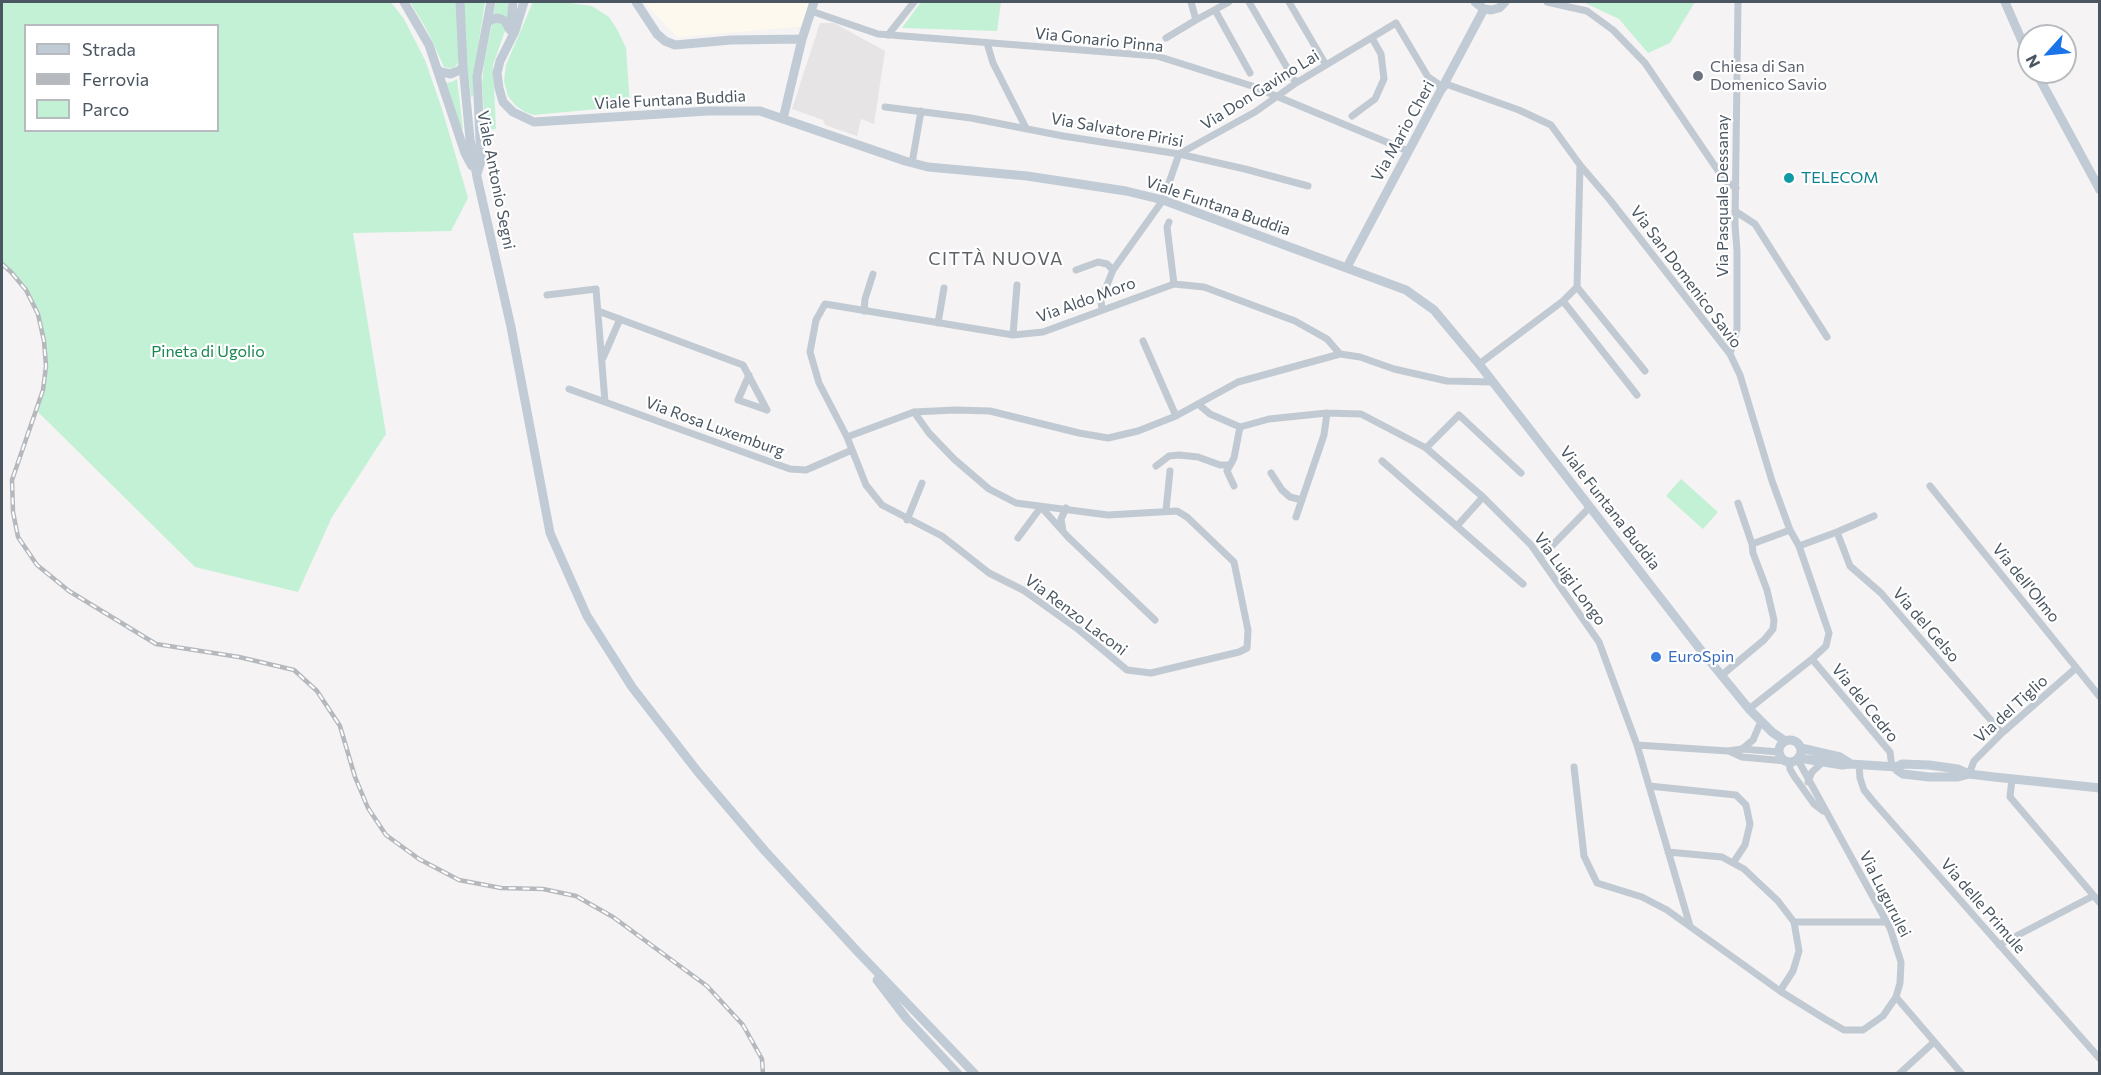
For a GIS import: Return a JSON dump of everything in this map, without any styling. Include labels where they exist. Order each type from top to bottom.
[{"type":"main road","points":[[404,2],[429,45],[465,153],[477,177]]},
{"type":"main road","name":"Viale Antonio Segni","points":[[460,2],[470,139],[511,327],[550,532],[587,616],[632,687],[765,851],[856,951]]},
{"type":"main road","points":[[477,177],[482,161],[477,76],[491,2]]},
{"type":"main road","name":"Viale Funtana Buddia","points":[[513,2],[510,30],[497,73],[499,88],[503,102],[513,112],[534,122],[739,110],[760,111],[928,167],[1027,176],[1126,191],[1163,200],[1406,290],[1425,303],[1479,364],[1749,709],[1772,732],[1785,741]]},
{"type":"main road","name":"Viale Funtana Buddia","points":[[504,52],[515,31],[524,2]]},
{"type":"main road","points":[[636,2],[657,34],[665,41],[675,45],[755,39],[802,39]]},
{"type":"main road","points":[[1475,2],[1484,9],[1495,9],[1504,2]]},
{"type":"main road","points":[[2008,3],[2017,26]]},
{"type":"main road","points":[[783,119],[802,39],[813,6]]},
{"type":"main road","name":"Via Mario Cheri","points":[[1347,267],[1484,9]]},
{"type":"main road","points":[[487,22],[491,19],[501,19],[505,21],[510,30]]},
{"type":"main road","points":[[437,69],[451,74],[463,66]]},
{"type":"main road","points":[[2043,84],[2100,190]]},
{"type":"main road","name":"Viale Funtana Buddia","points":[[1749,709],[1779,751]]},
{"type":"main road","points":[[1855,764],[1840,757],[1801,748],[1796,741],[1785,741],[1779,751],[1781,757],[1793,760],[1894,767],[1903,774],[1929,777],[1958,777],[1969,774],[2100,788]]},
{"type":"main road","points":[[1793,760],[1801,748]]},
{"type":"main road","points":[[856,951],[906,1018],[958,1074]]},
{"type":"main road","points":[[856,951],[975,1074]]},
{"type":"street","points":[[888,35],[914,2]]},
{"type":"street","points":[[1191,2],[1196,20]]},
{"type":"street","points":[[1166,38],[1229,2]]},
{"type":"street","points":[[1249,2],[1296,82]]},
{"type":"street","points":[[1289,2],[1326,65]]},
{"type":"street","points":[[1547,2],[1587,11],[1613,30],[1645,63],[1721,175],[1736,188]]},
{"type":"street","name":"Via Pasquale Dessanay","points":[[1730,354],[1737,329],[1735,211],[1738,2]]},
{"type":"street","name":"Via Gonario Pinna","points":[[813,6],[878,34],[1156,56],[1276,95],[1408,151]]},
{"type":"street","points":[[1215,10],[1250,73]]},
{"type":"street","name":"Via Don Gavino Lai","points":[[1179,154],[1254,112],[1296,82],[1396,24],[1428,77],[1445,86]]},
{"type":"street","points":[[1352,116],[1375,99],[1384,79],[1381,54],[1372,38]]},
{"type":"street","points":[[987,43],[993,63],[1026,128]]},
{"type":"street","name":"Via San Domenico Savio","points":[[1445,86],[1519,110],[1551,125],[1730,354],[1740,375],[1772,482],[1790,530],[1799,546],[1829,633],[1826,646],[1812,660],[1749,709]]},
{"type":"street","name":"Via Salvatore Pirisi","points":[[885,107],[971,118],[1179,154],[1308,186]]},
{"type":"street","points":[[912,163],[921,111]]},
{"type":"street","points":[[1102,310],[1101,300],[1113,270],[1163,200],[1179,154]]},
{"type":"street","points":[[1580,165],[1577,287],[1645,371]]},
{"type":"street","points":[[1735,211],[1755,225],[1827,337]]},
{"type":"street","points":[[1168,222],[1174,284]]},
{"type":"street","points":[[1076,270],[1098,262],[1107,264],[1113,270]]},
{"type":"street","points":[[864,311],[865,299],[873,274]]},
{"type":"street","name":"Via Aldo Moro","points":[[847,437],[819,383],[810,352],[816,320],[825,304],[1013,334],[1043,332],[1174,284],[1204,287],[1295,321],[1327,339],[1340,354]]},
{"type":"street","points":[[1013,334],[1017,285]]},
{"type":"street","points":[[1479,364],[1563,301],[1577,287]]},
{"type":"street","points":[[938,323],[944,288]]},
{"type":"street","points":[[547,295],[596,289],[605,402]]},
{"type":"street","points":[[1563,301],[1637,395]]},
{"type":"street","points":[[598,311],[743,365],[749,375],[767,410],[738,400],[749,375]]},
{"type":"street","points":[[602,362],[620,319]]},
{"type":"street","points":[[1143,341],[1176,416]]},
{"type":"street","points":[[922,483],[907,520],[882,505],[866,485],[847,437],[914,412],[955,410],[990,411],[1108,438],[1138,431],[1176,416],[1238,382],[1340,354],[1360,357],[1394,369],[1447,381],[1494,382]]},
{"type":"street","name":"Via Rosa Luxemburg","points":[[569,388],[790,469],[806,470],[852,450]]},
{"type":"street","points":[[1198,404],[1210,414],[1240,427],[1234,458],[1227,471],[1234,486]]},
{"type":"street","points":[[914,412],[929,433],[989,489],[1016,503],[1108,515],[1144,514],[1166,510],[1170,471]]},
{"type":"street","points":[[1296,517],[1324,435],[1327,413]]},
{"type":"street","name":"Via Luigi Longo","points":[[1240,427],[1269,419],[1327,413],[1361,414],[1426,448],[1483,497],[1531,545],[1599,642],[1637,745],[1690,926]]},
{"type":"street","points":[[1426,448],[1459,415],[1521,473]]},
{"type":"street","points":[[1156,466],[1169,456],[1179,455],[1220,465],[1230,465]]},
{"type":"street","points":[[1382,461],[1523,584]]},
{"type":"street","points":[[1271,473],[1282,490],[1302,500]]},
{"type":"street","name":"Via dell'Olmo","points":[[1930,486],[2100,697]]},
{"type":"street","points":[[1456,526],[1483,497]]},
{"type":"street","points":[[1722,675],[1773,630],[1772,608],[1738,503]]},
{"type":"street","points":[[1041,507],[1155,620]]},
{"type":"street","points":[[1018,538],[1041,507]]},
{"type":"street","points":[[1540,558],[1590,507]]},
{"type":"street","points":[[1063,531],[1061,519],[1066,508]]},
{"type":"street","name":"Via Renzo Laconi","points":[[907,520],[942,536],[989,573],[1023,590],[1079,630],[1127,670],[1151,673],[1239,652],[1247,648],[1248,630],[1234,562],[1187,517],[1177,511],[1166,510]]},
{"type":"street","points":[[1799,546],[1874,516]]},
{"type":"street","points":[[1752,544],[1790,530]]},
{"type":"street","name":"Via del Gelso","points":[[1838,532],[1850,566],[1881,593],[2002,733]]},
{"type":"street","name":"Via del Cedro","points":[[1812,660],[1890,752],[1894,767]]},
{"type":"street","name":"Via del Tiglio","points":[[1969,774],[1974,761],[2002,733],[2076,668]]},
{"type":"street","points":[[1742,749],[1754,740],[1759,726]]},
{"type":"street","points":[[1637,745],[1729,751],[1742,749],[1779,751]]},
{"type":"street","points":[[1729,751],[1742,757],[1793,760]]},
{"type":"street","name":"Via Lugurulei","points":[[1574,767],[1584,856],[1597,883],[1642,897],[1667,910],[1780,991],[1845,1030],[1863,1030],[1883,1016],[1896,997],[1900,983],[1901,962],[1887,922],[1825,813],[1819,798],[1793,760]]},
{"type":"street","name":"Via Lugurulei","points":[[1793,760],[1790,769],[1814,804],[1825,813]]},
{"type":"street","points":[[1808,782],[1812,772],[1824,761]]},
{"type":"street","name":"Via delle Primule","points":[[1855,764],[1864,790],[1872,801],[2100,1059]]},
{"type":"street","points":[[2012,779],[2010,797],[2100,903]]},
{"type":"street","points":[[1649,786],[1736,795],[1746,805],[1750,824],[1745,845],[1733,863]]},
{"type":"street","points":[[1668,852],[1722,857],[1744,869],[1778,901],[1794,921],[1799,951],[1793,971],[1780,991]]},
{"type":"street","points":[[1999,945],[2093,896]]},
{"type":"street","points":[[1794,921],[1887,922]]},
{"type":"street","points":[[1896,997],[1962,1074]]},
{"type":"street","points":[[1899,1074],[1934,1042]]},
{"type":"shaded area","points":[[644,2],[815,2],[809,26],[677,37]]},
{"type":"shaded area","points":[[820,23],[834,23],[885,51],[874,124],[861,119],[857,136],[825,125],[823,120],[792,109]]},
{"type":"green space","name":"Pineta di Ugolio","points":[[2,2],[391,2],[404,19],[425,60],[468,198],[451,231],[353,233],[386,434],[332,517],[298,592],[195,567],[36,410],[43,390],[46,366],[44,341],[38,314],[26,290],[2,264]]},
{"type":"green space","points":[[410,2],[485,2],[473,79],[473,96],[471,97],[466,54],[453,69],[444,67],[428,32]]},
{"type":"green space","points":[[496,2],[508,2],[510,17],[493,65],[496,129],[485,130],[482,83]]},
{"type":"green space","points":[[533,2],[570,2],[592,6],[609,17],[626,48],[630,106],[533,115],[515,105],[508,96],[504,81],[506,65]]},
{"type":"green space","points":[[921,2],[1001,2],[997,31],[902,28]]},
{"type":"green space","points":[[1583,2],[1695,2],[1670,43],[1648,53],[1619,19]]},
{"type":"green space","points":[[457,79],[463,129],[461,129],[445,83]]},
{"type":"green space","points":[[1681,479],[1718,512],[1703,529],[1666,496]]},
{"type":"railway","points":[[2,264],[26,290],[38,314],[44,341],[46,366],[43,390],[12,480],[13,512],[18,537],[37,565],[69,591],[156,644],[239,657],[294,670],[317,691],[340,726],[355,777],[368,808],[386,835],[419,859],[459,880],[501,888],[543,889],[576,896],[613,917],[707,986],[743,1025],[762,1059],[763,1074]]},
{"type":"place","name":"Chiesa di San Domenico Savio","points":[[1698,76]]},
{"type":"place","name":"TELECOM","points":[[1789,178]]},
{"type":"place","name":"EuroSpin","points":[[1656,657]]},
{"type":"district","name":"CITTÀ NUOVA","points":[[996,259]]}]
